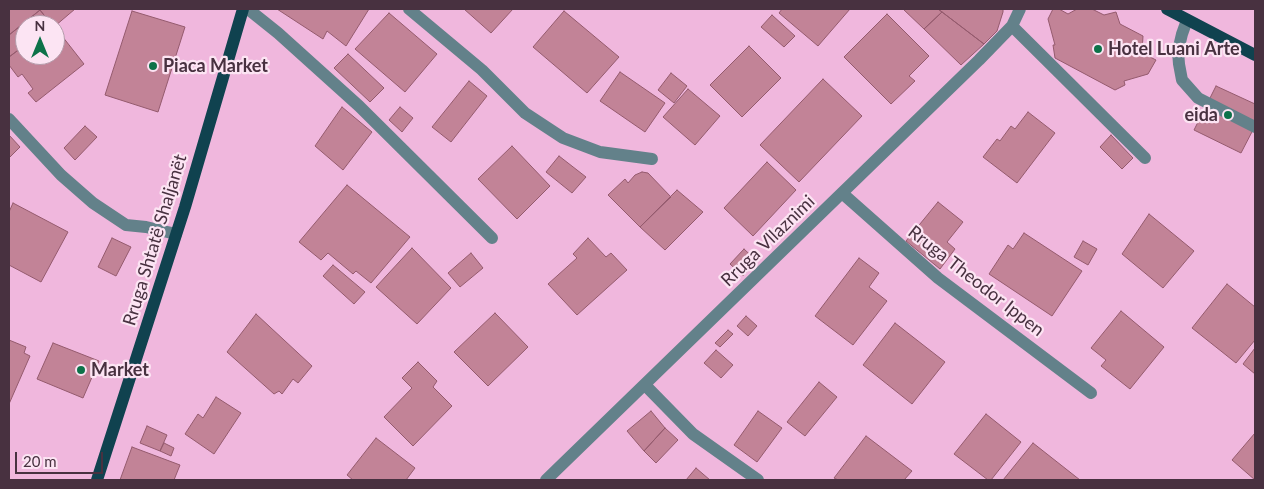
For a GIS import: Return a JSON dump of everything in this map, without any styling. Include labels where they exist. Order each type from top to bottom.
[{"type":"main road","name":"Rruga Shtatë Shaljanët","points":[[97,480],[185,207],[242,9]]},
{"type":"main road","points":[[1167,9],[1255,55]]},
{"type":"street","points":[[248,9],[359,106],[492,238]]},
{"type":"street","points":[[409,9],[482,70],[526,113],[563,138],[600,152],[652,159]]},
{"type":"street","name":"Rruga Vllaznimi","points":[[546,480],[1012,26],[1020,9]]},
{"type":"street","points":[[1187,20],[1178,51],[1182,80],[1198,98],[1255,127]]},
{"type":"street","points":[[1012,26],[1145,158]]},
{"type":"street","points":[[9,119],[61,175],[93,203],[126,225],[176,234]]},
{"type":"street","name":"Rruga Theodor Ippen","points":[[842,193],[938,278],[1091,393]]},
{"type":"street","points":[[645,385],[693,434],[758,480]]},
{"type":"building","points":[[9,9],[40,10],[34,15],[15,15],[15,30],[9,35]]},
{"type":"building","points":[[75,9],[65,18],[65,15],[44,15],[40,10]]},
{"type":"building","points":[[277,9],[369,9],[346,46],[327,31],[323,39]]},
{"type":"building","points":[[464,9],[513,9],[491,33]]},
{"type":"building","points":[[782,9],[850,9],[818,46],[779,13]]},
{"type":"building","points":[[903,9],[938,9],[942,12],[924,29]]},
{"type":"building","points":[[938,9],[1003,9],[1003,12],[997,31],[984,44]]},
{"type":"building","name":"Hotel Luani Arte","points":[[1053,9],[1059,9],[1068,14],[1077,9],[1092,9],[1104,15],[1116,12],[1120,24],[1143,36],[1142,53],[1156,60],[1148,74],[1124,81],[1125,85],[1115,90],[1055,58],[1053,45],[1055,45],[1048,19]]},
{"type":"building","points":[[40,10],[44,15],[34,15]]},
{"type":"building","points":[[132,11],[185,27],[158,112],[105,95]]},
{"type":"building","points":[[564,11],[619,57],[587,93],[533,47]]},
{"type":"building","points":[[942,12],[984,44],[961,65],[924,29]]},
{"type":"building","points":[[389,13],[437,54],[405,92],[355,49]]},
{"type":"building","points":[[887,14],[929,56],[909,76],[915,81],[891,104],[844,57]]},
{"type":"building","points":[[772,15],[795,36],[784,47],[761,27]]},
{"type":"building","points":[[15,30],[15,52],[9,57],[9,35]]},
{"type":"building","points":[[65,40],[84,64],[36,102],[28,93],[33,89],[22,74],[18,77],[9,65],[9,57],[15,52],[15,65],[65,65]]},
{"type":"building","points":[[749,46],[781,78],[742,117],[710,85]]},
{"type":"building","points":[[348,54],[384,88],[370,102],[334,68]]},
{"type":"building","points":[[620,72],[665,103],[645,132],[600,101]]},
{"type":"building","points":[[671,73],[687,86],[674,103],[658,90]]},
{"type":"building","points":[[823,79],[862,116],[799,182],[760,145]]},
{"type":"building","points":[[469,81],[487,96],[451,142],[432,127]]},
{"type":"building","name":"eida","points":[[1216,86],[1255,104],[1255,126],[1241,153],[1194,130]]},
{"type":"building","points":[[688,89],[720,116],[695,145],[663,117]]},
{"type":"building","points":[[342,107],[372,132],[343,170],[315,146]]},
{"type":"building","points":[[400,107],[413,118],[402,132],[389,120]]},
{"type":"building","points":[[1028,112],[1055,133],[1017,183],[983,157],[997,139],[1000,141],[1011,126],[1015,129]]},
{"type":"building","points":[[85,126],[97,137],[75,160],[64,148]]},
{"type":"building","points":[[9,135],[20,147],[9,158]]},
{"type":"building","points":[[1111,135],[1133,158],[1122,169],[1100,147]]},
{"type":"building","points":[[512,146],[550,186],[517,219],[478,179]]},
{"type":"building","points":[[559,156],[586,177],[572,193],[546,172]]},
{"type":"building","points":[[767,162],[796,190],[753,236],[724,208]]},
{"type":"building","points":[[642,172],[648,173],[671,197],[640,227],[608,195],[625,179],[628,183],[635,175]]},
{"type":"building","points":[[347,185],[410,237],[371,283],[356,271],[353,274],[328,253],[321,260],[299,242]]},
{"type":"building","points":[[677,190],[703,212],[665,250],[640,227]]},
{"type":"building","points":[[938,202],[963,222],[947,242],[955,249],[940,269],[906,241]]},
{"type":"building","points":[[13,203],[68,232],[41,282],[9,265],[9,212]]},
{"type":"building","points":[[1149,214],[1194,251],[1163,288],[1122,254]]},
{"type":"building","points":[[1024,233],[1082,271],[1052,316],[989,274],[1008,245],[1013,249]]},
{"type":"building","points":[[112,238],[131,247],[116,276],[98,267]]},
{"type":"building","points":[[588,238],[606,257],[611,253],[627,270],[577,315],[548,284],[577,258],[573,254]]},
{"type":"building","points":[[1083,241],[1097,249],[1088,265],[1074,257]]},
{"type":"building","points":[[412,248],[451,288],[417,324],[376,287]]},
{"type":"building","points":[[744,249],[757,261],[743,276],[730,264]]},
{"type":"building","points":[[471,253],[483,268],[460,287],[448,273]]},
{"type":"building","points":[[859,258],[879,273],[869,287],[887,301],[853,345],[815,316]]},
{"type":"building","points":[[333,265],[365,292],[354,304],[323,276]]},
{"type":"building","points":[[1227,284],[1255,307],[1255,340],[1236,363],[1192,328]]},
{"type":"building","points":[[1121,311],[1164,347],[1130,389],[1101,366],[1106,360],[1091,348]]},
{"type":"building","points":[[495,313],[528,347],[488,386],[454,352]]},
{"type":"building","points":[[256,314],[312,366],[298,383],[293,379],[282,394],[279,391],[274,394],[227,352]]},
{"type":"building","points":[[746,316],[757,326],[748,336],[737,326]]},
{"type":"building","points":[[895,323],[945,362],[912,404],[863,365]]},
{"type":"building","points":[[728,330],[733,334],[720,347],[715,343]]},
{"type":"building","points":[[9,340],[26,347],[24,353],[30,356],[9,404]]},
{"type":"building","points":[[53,343],[99,361],[83,398],[37,379]]},
{"type":"building","points":[[1255,348],[1255,374],[1243,364]]},
{"type":"building","points":[[716,350],[733,365],[721,378],[704,363]]},
{"type":"building","points":[[418,362],[437,381],[433,387],[452,406],[413,446],[384,417],[412,388],[402,378]]},
{"type":"building","points":[[819,382],[837,397],[805,436],[787,422]]},
{"type":"building","points":[[216,397],[241,413],[214,454],[185,434],[198,414],[203,418]]},
{"type":"building","points":[[651,411],[665,428],[644,451],[627,431]]},
{"type":"building","points":[[758,411],[782,428],[757,462],[734,445]]},
{"type":"building","points":[[986,414],[1021,442],[991,480],[988,480],[954,454]]},
{"type":"building","points":[[147,426],[167,435],[160,451],[140,443]]},
{"type":"building","points":[[665,428],[678,440],[656,463],[644,451]]},
{"type":"building","points":[[1255,433],[1255,480],[1232,460]]},
{"type":"building","points":[[866,436],[912,471],[904,480],[838,480],[834,478]]},
{"type":"building","points":[[376,438],[415,468],[406,480],[353,480],[347,475]]},
{"type":"building","points":[[164,443],[174,448],[171,456],[160,451]]},
{"type":"building","points":[[1033,443],[1080,480],[1003,480]]},
{"type":"building","points":[[132,447],[180,465],[174,480],[120,480]]},
{"type":"building","points":[[696,468],[710,480],[686,480]]},
{"type":"place","name":"Hotel Luani Arte","points":[[1098,49]]},
{"type":"place","name":"Piaca Market","points":[[153,66]]},
{"type":"place","name":"eida","points":[[1228,115]]},
{"type":"place","name":"Market","points":[[81,370]]}]
